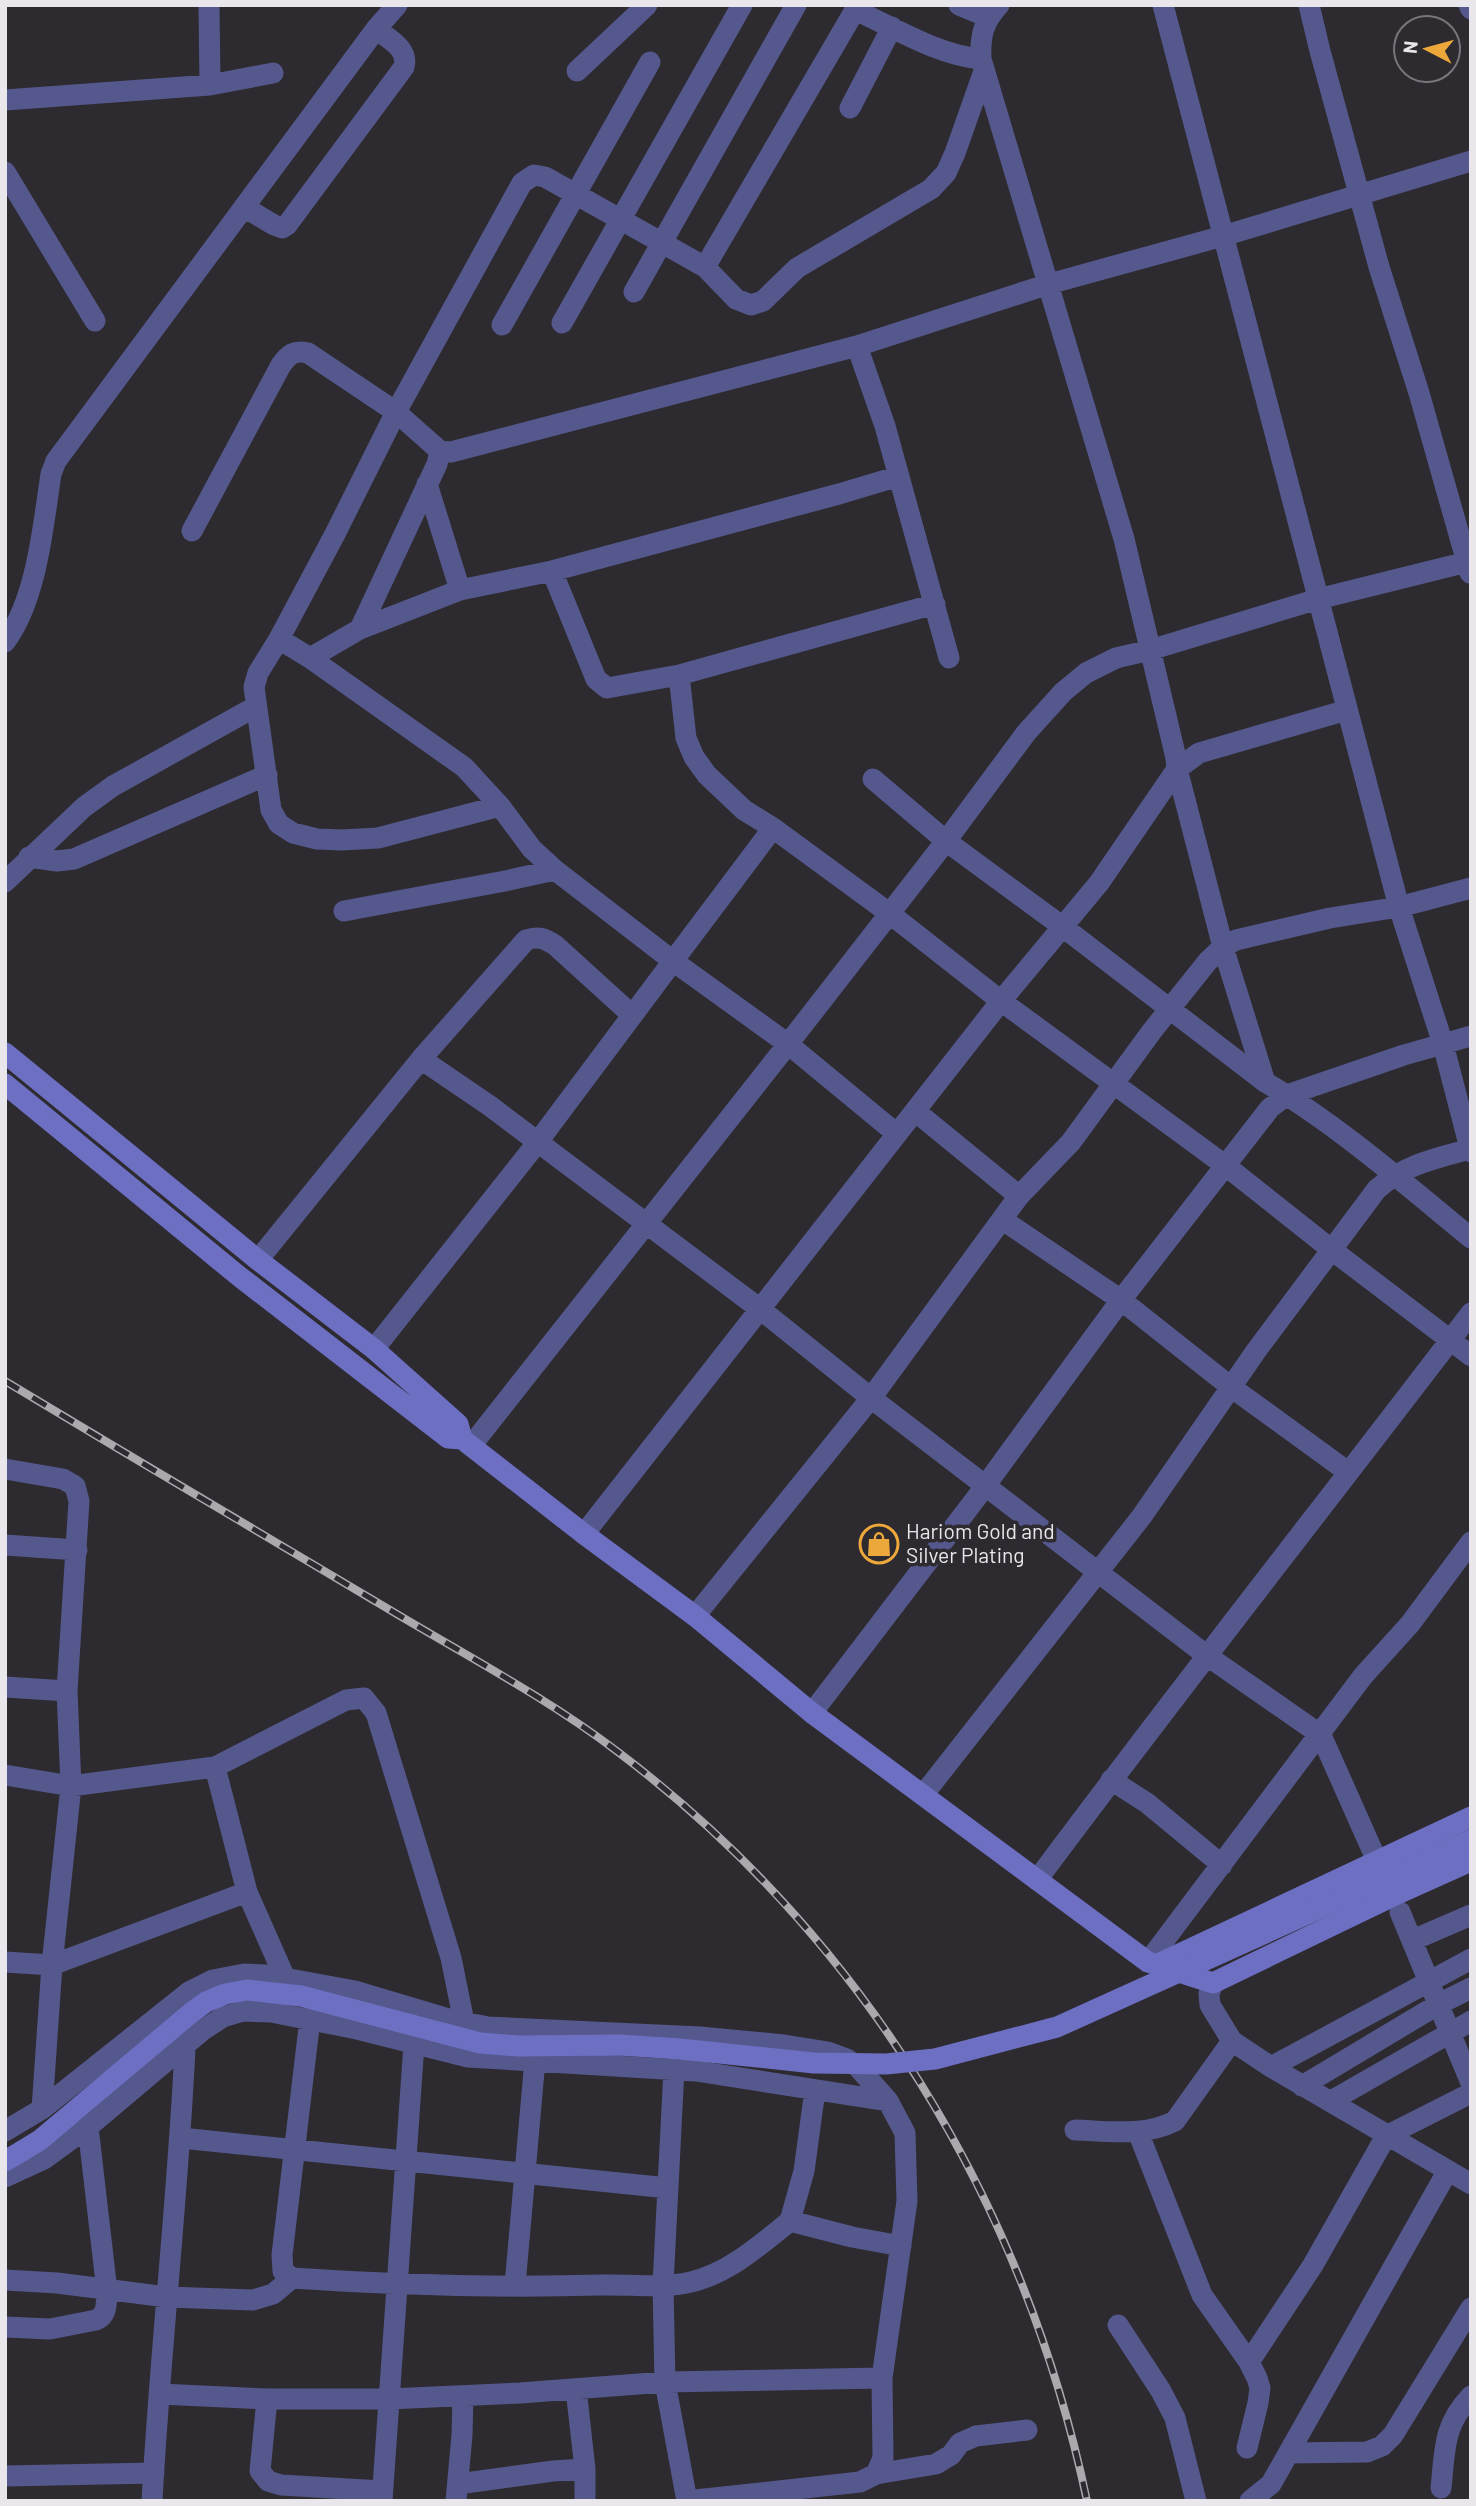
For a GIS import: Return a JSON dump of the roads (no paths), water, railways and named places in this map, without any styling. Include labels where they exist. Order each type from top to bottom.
[{"type":"street","points":[[209,5],[210,85]]},
{"type":"street","points":[[5,642],[23,607],[33,574],[56,461],[376,29],[397,5]]},
{"type":"street","points":[[577,71],[647,5]]},
{"type":"street","points":[[562,323],[742,5]]},
{"type":"street","points":[[635,292],[796,5]]},
{"type":"street","points":[[959,5],[993,11],[980,42],[983,65],[1124,540],[1177,769],[1223,947],[1265,1082]]},
{"type":"street","points":[[923,1795],[1142,1516],[1231,1387],[1377,1189],[1394,1175],[1412,1166],[1470,1151],[1443,1044],[1399,907],[1163,5]]},
{"type":"street","points":[[466,1443],[645,1225],[946,841],[1026,733],[1063,692],[1086,673],[1116,658],[1318,599],[1469,566],[1379,267],[1309,5]]},
{"type":"street","points":[[705,267],[856,7],[892,27],[983,65]]},
{"type":"street","points":[[850,108],[892,27]]},
{"type":"street","points":[[244,207],[274,225],[282,228],[287,225],[404,67],[406,60],[403,51],[376,29]]},
{"type":"street","points":[[502,325],[650,62]]},
{"type":"street","points":[[500,806],[378,838],[317,839],[293,833],[279,824],[271,810],[254,687],[258,673],[279,639],[396,412],[522,183],[534,176],[545,177],[705,267],[736,299],[751,304],[763,301],[797,268],[931,189],[946,173],[983,65]]},
{"type":"street","points":[[5,100],[210,85],[273,73]]},
{"type":"street","points":[[192,531],[288,355],[298,351],[308,353],[396,412],[440,451],[451,452],[857,346],[1049,284],[1223,236],[1471,161]]},
{"type":"street","points":[[5,172],[96,321]]},
{"type":"street","points":[[857,346],[885,426],[949,658]]},
{"type":"street","points":[[360,629],[437,464],[440,451]]},
{"type":"street","points":[[310,658],[360,629],[460,590],[552,570],[899,476]]},
{"type":"street","points":[[427,484],[460,590]]},
{"type":"street","points":[[552,570],[596,679],[607,688],[679,675],[935,604]]},
{"type":"street","points":[[279,639],[464,767],[500,806],[532,849],[555,870],[673,961],[788,1044],[897,1134]]},
{"type":"street","points":[[679,675],[686,738],[694,758],[707,775],[744,810],[773,828],[889,913],[1001,1001],[1226,1166],[1471,1356]]},
{"type":"street","points":[[5,882],[84,807],[113,786],[255,707]]},
{"type":"street","points":[[584,1534],[1001,1001],[1099,883],[1177,769],[1199,753],[1347,710]]},
{"type":"street","points":[[29,857],[57,861],[74,859],[267,775]]},
{"type":"street","points":[[873,779],[946,841],[1265,1082],[1287,1095],[1394,1175],[1471,1238]]},
{"type":"street","points":[[373,1349],[537,1143],[773,828]]},
{"type":"street","points":[[344,911],[555,870]]},
{"type":"street","points":[[695,1616],[871,1398],[1019,1196],[1071,1142],[1208,961],[1223,947],[1236,940],[1330,918],[1399,907],[1471,888]]},
{"type":"street","points":[[258,1261],[421,1059],[526,940],[544,938],[555,945],[632,1014]]},
{"type":"street","points":[[811,1713],[986,1485],[1121,1300],[1270,1108],[1287,1095],[1404,1055],[1471,1036]]},
{"type":"street","points":[[5,1054],[258,1261],[373,1349],[458,1424],[466,1443]]},
{"type":"street","points":[[421,1059],[490,1106],[760,1309],[871,1398],[1206,1655],[1321,1735],[1377,1861]]},
{"type":"street","points":[[5,1084],[240,1277],[448,1438],[466,1443],[695,1616],[811,1713],[1152,1964],[1213,1983],[1471,1861]]},
{"type":"street","points":[[915,1111],[1019,1196]]},
{"type":"street","points":[[1003,1220],[1121,1300],[1231,1387],[1348,1472]]},
{"type":"street","points":[[1037,1880],[1206,1655],[1471,1313]]},
{"type":"street","points":[[5,1469],[63,1479],[75,1486],[79,1501],[67,1691],[71,1786],[52,1965],[42,2109]]},
{"type":"street","points":[[1152,1964],[1363,1676],[1409,1624],[1471,1542]]},
{"type":"street","points":[[5,1545],[77,1550]]},
{"type":"street","points":[[5,1688],[67,1691]]},
{"type":"street","points":[[5,1775],[71,1786],[215,1768],[346,1700],[364,1698],[376,1713],[451,1958],[464,2022]]},
{"type":"street","points":[[215,1768],[247,1892],[285,1978]]},
{"type":"street","points":[[1111,1780],[1147,1803],[1222,1865]]},
{"type":"street","points":[[1152,1964],[1471,1817]]},
{"type":"street","points":[[14,2156],[40,2140],[191,2013],[225,1994],[247,1990],[300,1996],[480,2043],[518,2046],[619,2045],[828,2063],[886,2064],[934,2059],[1057,2028],[1471,1840]]},
{"type":"street","points":[[5,1962],[52,1965],[247,1892]]},
{"type":"street","points":[[1400,1912],[1450,2031],[1466,2058],[1471,2083]]},
{"type":"street","points":[[1413,1940],[1471,1915]]},
{"type":"street","points":[[1271,2067],[1471,1959]]},
{"type":"street","points":[[5,2131],[42,2109],[188,1992],[214,1980],[244,1974],[285,1978],[355,1991],[488,2027],[700,2037],[784,2045],[828,2052],[847,2059],[857,2066],[888,2101],[905,2133],[907,2200],[882,2378],[883,2458],[876,2474]]},
{"type":"street","points":[[1213,1983],[1209,1994],[1210,2005],[1232,2041],[1302,2086],[1471,2184]]},
{"type":"street","points":[[1302,2086],[1439,2004],[1471,1988]]},
{"type":"street","points":[[5,2177],[44,2159],[88,2127],[185,2048],[203,2030],[223,2017],[243,2011],[271,2012],[310,2019],[468,2057],[674,2069],[739,2076],[888,2101]]},
{"type":"street","points":[[310,2019],[282,2255],[283,2271],[292,2278],[396,2285],[663,2285],[691,2282],[744,2257],[790,2221],[804,2171],[815,2090]]},
{"type":"street","points":[[1331,2101],[1471,2021]]},
{"type":"street","points":[[1074,2130],[1138,2132],[1161,2129],[1175,2121],[1232,2041]]},
{"type":"street","points":[[267,2399],[261,2471],[268,2481],[281,2485],[382,2496],[414,2044]]},
{"type":"street","points":[[152,2501],[181,2138],[185,2048]]},
{"type":"street","points":[[515,2285],[535,2060]]},
{"type":"street","points":[[674,2069],[663,2285],[665,2382],[687,2500],[860,2482],[876,2474],[936,2464],[951,2455],[960,2443],[976,2436],[1027,2430]]},
{"type":"street","points":[[1249,2362],[1313,2265],[1386,2136],[1471,2093]]},
{"type":"street","points":[[5,2327],[50,2329],[96,2320],[102,2318],[105,2313],[107,2291],[88,2127]]},
{"type":"street","points":[[1138,2132],[1202,2295],[1249,2362],[1260,2388],[1247,2448]]},
{"type":"street","points":[[181,2138],[668,2188]]},
{"type":"street","points":[[1250,2501],[1271,2484],[1447,2172]]},
{"type":"street","points":[[790,2221],[901,2246]]},
{"type":"street","points":[[5,2280],[57,2283],[167,2297],[253,2300],[273,2294],[292,2278]]},
{"type":"street","points":[[1289,2453],[1367,2452],[1382,2446],[1393,2435],[1471,2308]]},
{"type":"street","points":[[1118,2325],[1161,2391],[1175,2418],[1196,2501]]},
{"type":"street","points":[[160,2394],[267,2399],[389,2399],[665,2382],[882,2378]]},
{"type":"street","points":[[576,2389],[585,2469],[585,2501]]},
{"type":"street","points":[[463,2396],[457,2493],[553,2471],[585,2469]]},
{"type":"street","points":[[1441,2488],[1450,2424],[1460,2407],[1471,2396]]},
{"type":"street","points":[[5,2476],[153,2473]]},
{"type":"railway","points":[[5,1381],[506,1678],[591,1732],[706,1825],[786,1905],[857,1991],[921,2084],[976,2181],[1022,2284],[1059,2391],[1087,2501]]},
{"type":"place","name":"Hariom Gold and Silver Plating","points":[[879,1544]]}]
